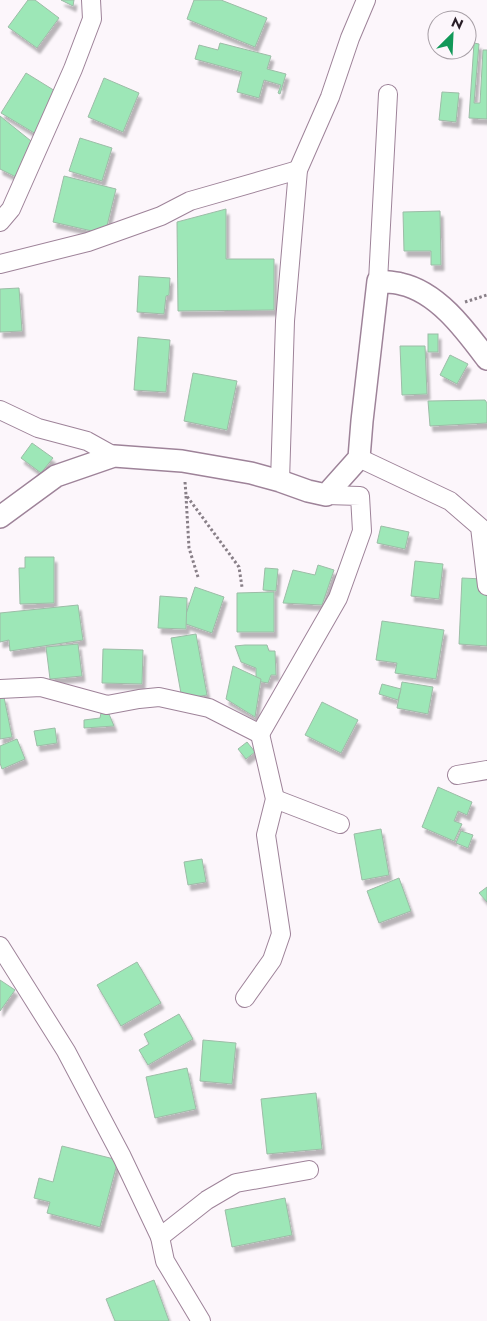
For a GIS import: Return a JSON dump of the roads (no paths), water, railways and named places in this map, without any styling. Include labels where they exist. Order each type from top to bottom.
[{"type":"street","points":[[0,222],[11,209],[73,69],[92,19],[91,0]]},
{"type":"street","points":[[280,481],[285,321],[298,170],[330,97],[350,38],[366,0]]},
{"type":"street","points":[[326,495],[360,458],[362,421],[378,281],[388,94]]},
{"type":"street","points":[[0,264],[88,242],[161,216],[190,201],[298,170]]},
{"type":"street","points":[[378,281],[403,284],[422,293],[446,309],[487,359]]},
{"type":"street","points":[[0,410],[38,428],[87,441],[114,456]]},
{"type":"street","points":[[0,517],[56,476],[114,456],[182,461],[251,473],[326,495],[360,496],[362,531],[338,598],[260,734],[275,799],[266,835],[281,934],[272,960],[245,998]]},
{"type":"street","points":[[360,458],[450,501],[480,527],[487,586]]},
{"type":"street","points":[[0,689],[41,687],[107,705],[159,697],[209,708],[260,734]]},
{"type":"street","points":[[457,776],[487,770]]},
{"type":"street","points":[[275,799],[340,824]]},
{"type":"street","points":[[0,946],[66,1051],[122,1157],[160,1237],[165,1261],[201,1321]]},
{"type":"street","points":[[160,1237],[207,1200],[236,1183],[309,1170]]}]
